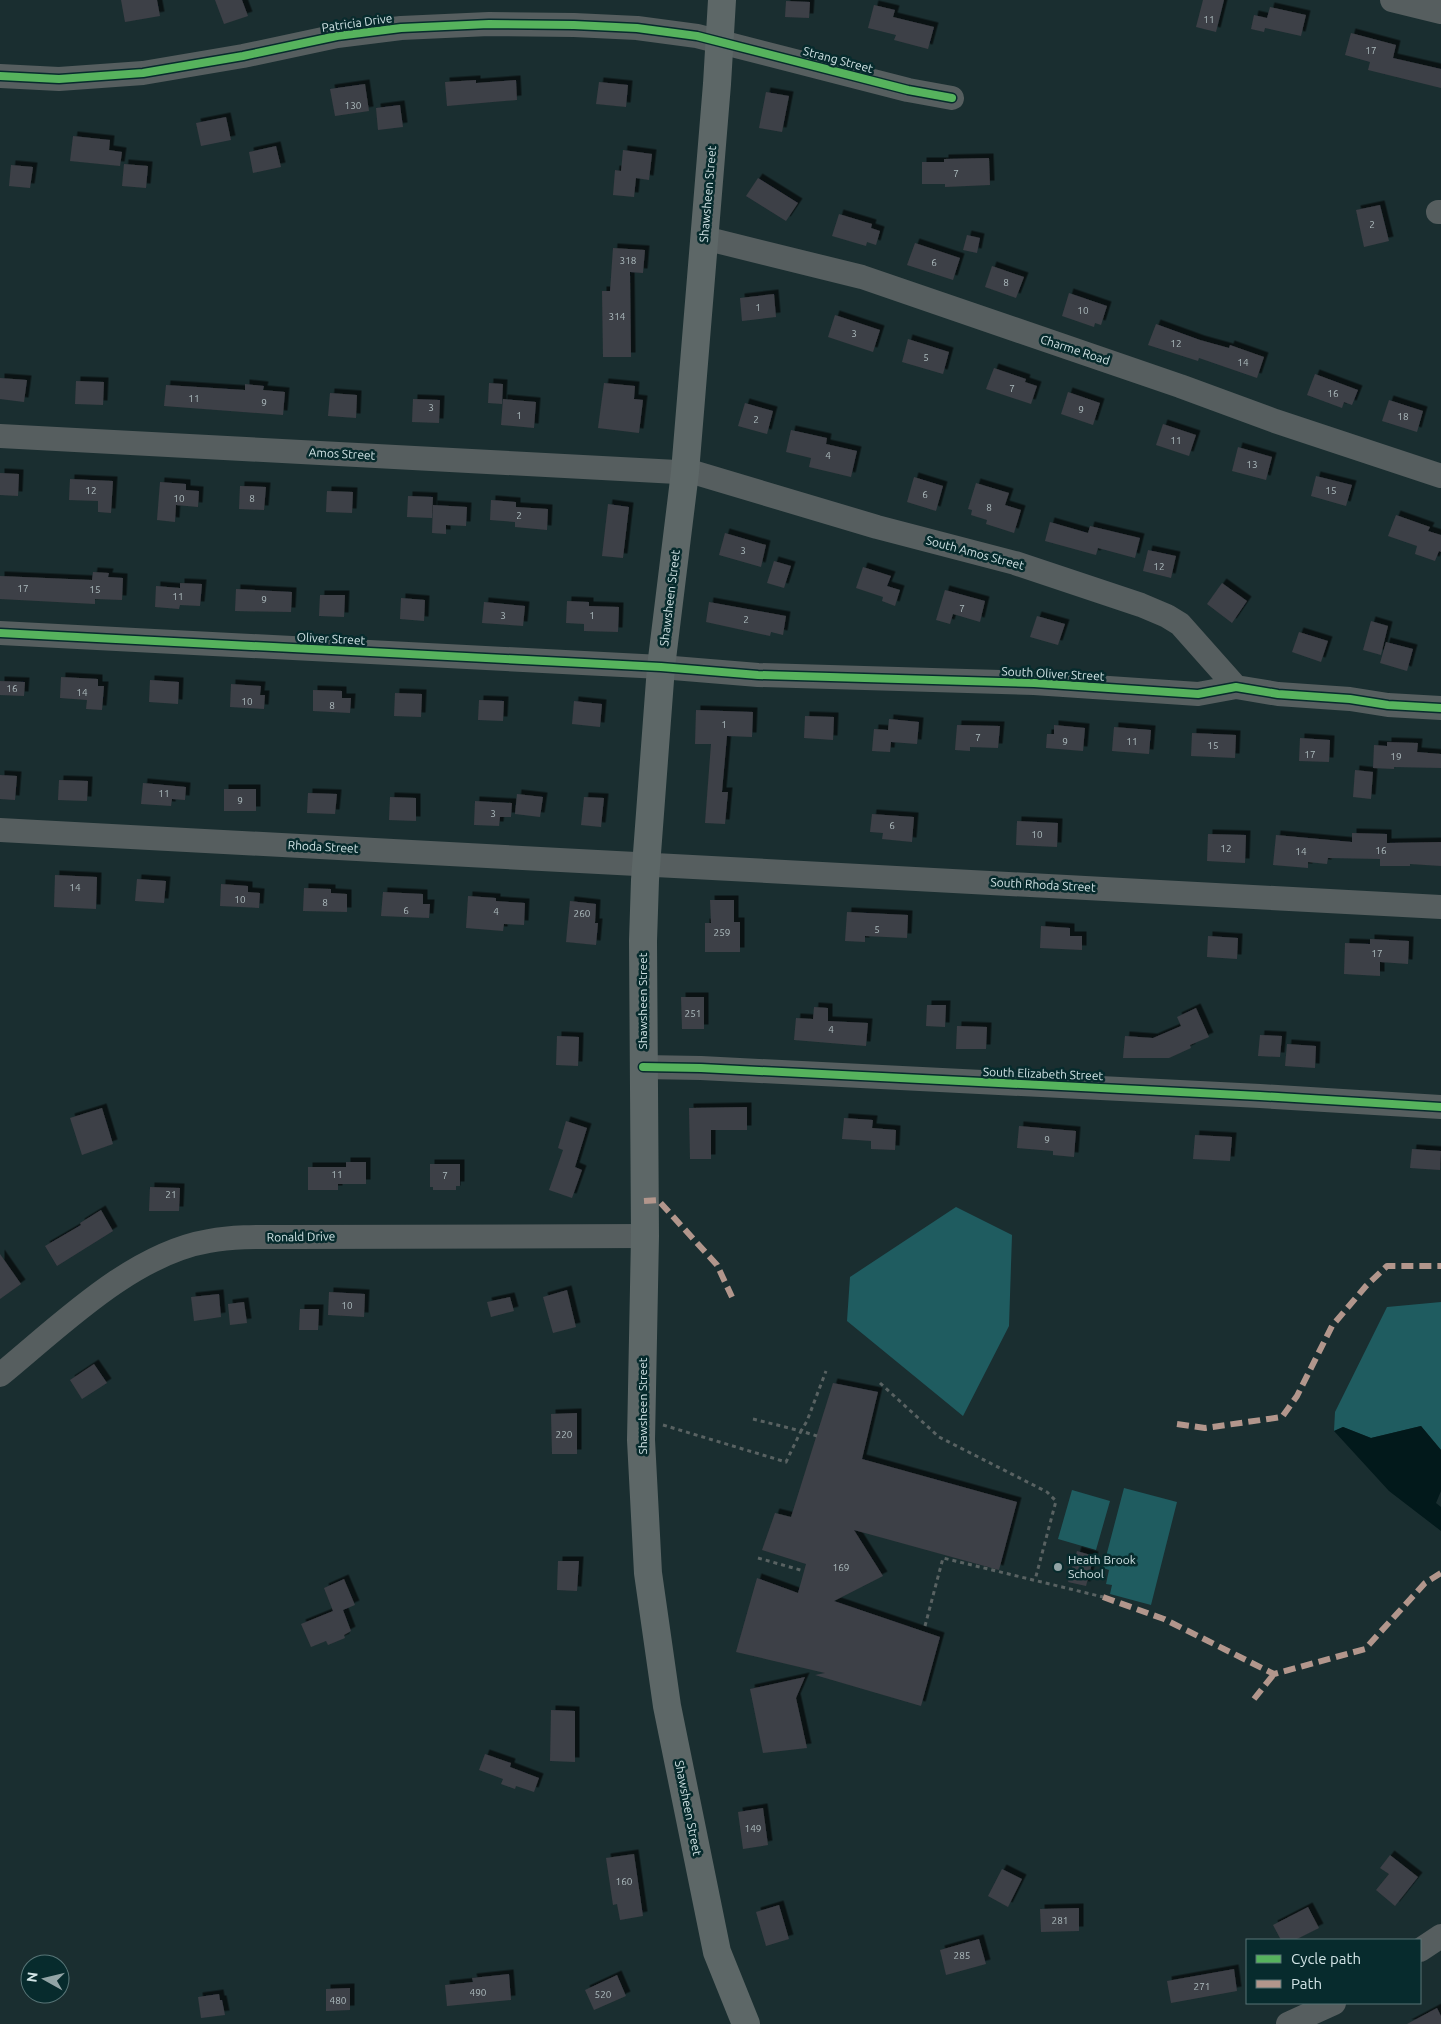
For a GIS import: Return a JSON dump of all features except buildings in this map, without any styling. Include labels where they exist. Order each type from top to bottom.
[{"type":"main road","name":"Shawsheen Street","points":[[722,0],[685,472],[661,667],[646,864],[642,941],[645,1236],[641,1440],[651,1602],[667,1706],[717,1952],[746,2024]]},
{"type":"street","points":[[1392,0],[1441,12]]},
{"type":"street","name":"Patricia Drive","points":[[0,76],[59,78],[118,76],[242,56],[337,36],[447,24],[637,28],[670,31],[720,41]]},
{"type":"street","name":"Strang Street","points":[[720,41],[908,90],[952,98]]},
{"type":"street","name":"Charme Road","points":[[704,238],[862,276],[978,318],[1164,380],[1274,421],[1441,476]]},
{"type":"street","name":"Amos Street","points":[[0,436],[685,472]]},
{"type":"street","name":"South Amos Street","points":[[685,472],[715,478],[877,527],[1015,564],[1142,605],[1180,624],[1236,687]]},
{"type":"street","name":"Oliver Street","points":[[0,633],[661,667]]},
{"type":"street","name":"South Oliver Street","points":[[661,667],[758,675],[1034,684],[1198,694],[1236,687],[1278,694],[1350,699],[1388,705],[1441,708]]},
{"type":"street","name":"Rhoda Street","points":[[0,830],[646,864]]},
{"type":"street","name":"South Rhoda Street","points":[[646,864],[1441,907]]},
{"type":"street","name":"South Elizabeth Street","points":[[644,1067],[701,1068],[1231,1094],[1441,1107]]},
{"type":"street","name":"Ronald Drive","points":[[0,1375],[119,1279],[145,1263],[182,1248],[207,1241],[292,1236],[645,1236]]},
{"type":"street","points":[[1421,1949],[1441,1936]]},
{"type":"street","points":[[1288,2024],[1332,2004]]},
{"type":"path","points":[[659,1424],[786,1462],[807,1421],[826,1371]]},
{"type":"path","points":[[880,1383],[939,1437],[1047,1492],[1056,1501],[1035,1580]]},
{"type":"path","points":[[753,1419],[816,1436]]},
{"type":"path","points":[[758,1558],[804,1571]]},
{"type":"path","points":[[925,1626],[943,1558],[1103,1597]]},
{"type":"shaded area","points":[[956,1207],[1012,1235],[1009,1326],[963,1416],[847,1321],[850,1277]]},
{"type":"shaded area","points":[[1441,1302],[1441,1450],[1421,1426],[1371,1438],[1343,1427],[1334,1431],[1335,1412],[1387,1307]]},
{"type":"shaded area","points":[[1421,1426],[1441,1450],[1441,1491],[1436,1503],[1441,1507],[1441,1531],[1389,1491],[1334,1431],[1343,1427],[1371,1438]]},
{"type":"shaded area","points":[[1124,1488],[1177,1502],[1151,1605],[1110,1594],[1112,1585],[1106,1584],[1109,1570],[1103,1568]]},
{"type":"shaded area","points":[[1072,1490],[1110,1501],[1096,1550],[1058,1539]]},
{"type":"marked path","points":[[644,1201],[658,1200],[717,1265],[732,1297]]},
{"type":"marked path","points":[[1177,1424],[1205,1428],[1282,1417],[1297,1396],[1332,1326],[1366,1286],[1387,1266],[1441,1266]]},
{"type":"marked path","points":[[1103,1597],[1164,1619],[1274,1674],[1365,1649],[1425,1583],[1441,1573]]},
{"type":"marked path","points":[[1254,1699],[1274,1674]]},
{"type":"cycle path","points":[[0,76],[59,79],[143,73],[243,56],[337,36],[401,28],[489,24],[574,25],[637,28],[697,36],[908,90],[952,98]]},
{"type":"cycle path","points":[[0,633],[661,667],[758,675],[1034,683],[1198,694],[1236,687],[1278,694],[1350,699],[1388,705],[1441,708]]},
{"type":"cycle path","points":[[643,1067],[701,1068],[1260,1096],[1441,1107]]},
{"type":"place","name":"Heath Brook School","points":[[1058,1567]]}]
